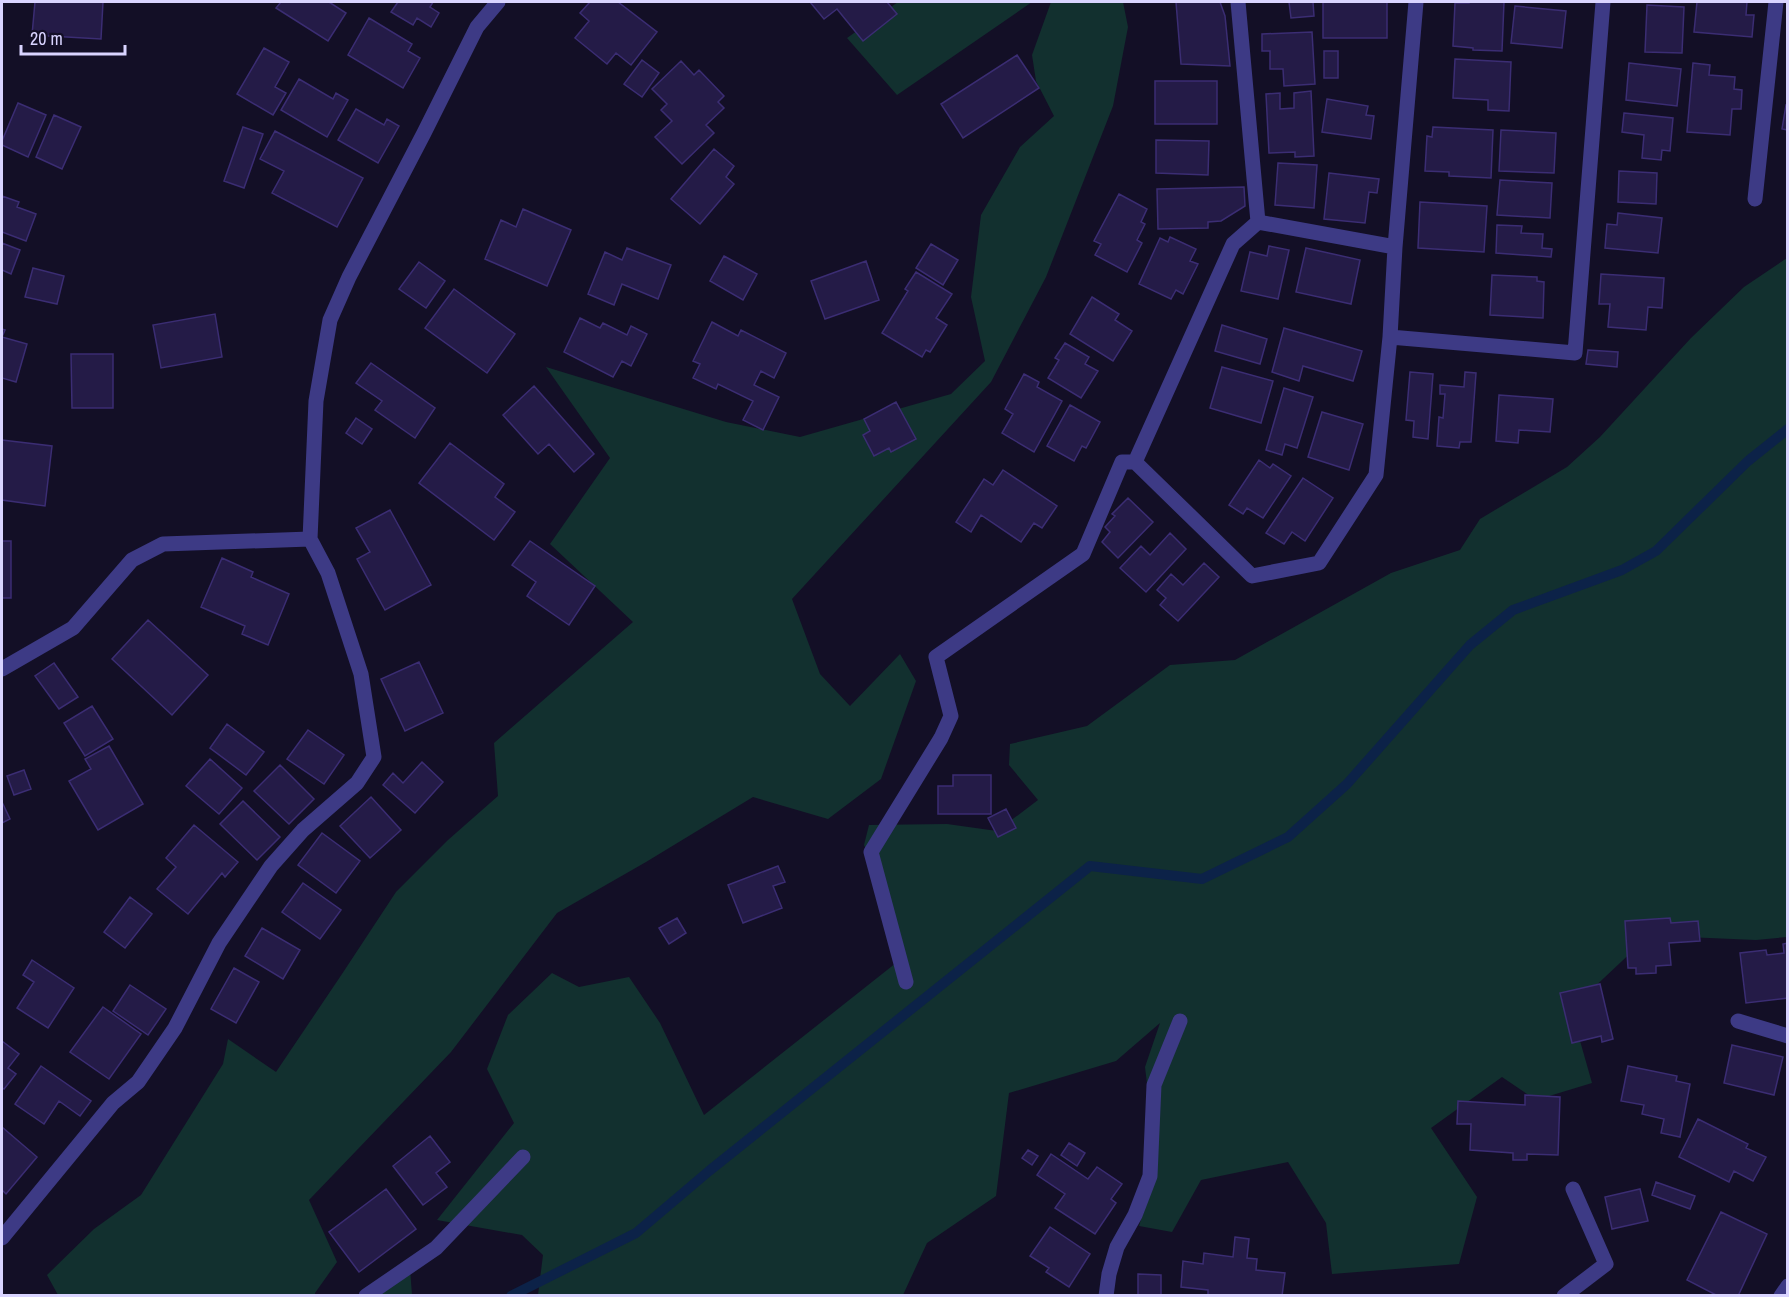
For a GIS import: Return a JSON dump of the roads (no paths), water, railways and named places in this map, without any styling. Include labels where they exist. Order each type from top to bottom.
[{"type":"street","points":[[2,1238],[113,1103],[138,1083],[175,1028],[219,944],[271,866],[303,830],[357,783],[374,757],[361,674],[328,573],[310,539],[316,401],[330,320],[349,277],[477,27],[498,2]]},
{"type":"street","points":[[1238,2],[1258,222]]},
{"type":"street","points":[[906,982],[872,852],[941,738],[951,716],[936,657],[1083,554],[1122,462],[1135,462],[1252,576],[1319,563],[1376,475],[1390,337],[1395,247],[1416,2]]},
{"type":"street","points":[[1390,337],[1575,353],[1603,2]]},
{"type":"street","points":[[1755,198],[1776,2]]},
{"type":"street","points":[[1258,222],[1395,247]]},
{"type":"street","points":[[1135,462],[1233,244],[1258,222]]},
{"type":"street","points":[[2,669],[73,628],[132,560],[163,544],[310,539]]},
{"type":"street","points":[[1106,1296],[1117,1246],[1135,1215],[1150,1176],[1154,1085],[1180,1021]]},
{"type":"street","points":[[1738,1021],[1788,1036]]},
{"type":"street","points":[[366,1296],[436,1248],[523,1157]]},
{"type":"street","points":[[1564,1296],[1606,1264],[1573,1189]]},
{"type":"street","points":[[1781,1296],[1788,1286]]},
{"type":"waterway","points":[[511,1296],[636,1233],[709,1171],[1090,866],[1202,879],[1288,837],[1347,784],[1470,645],[1513,610],[1622,570],[1656,551],[1748,461],[1788,429]]}]
